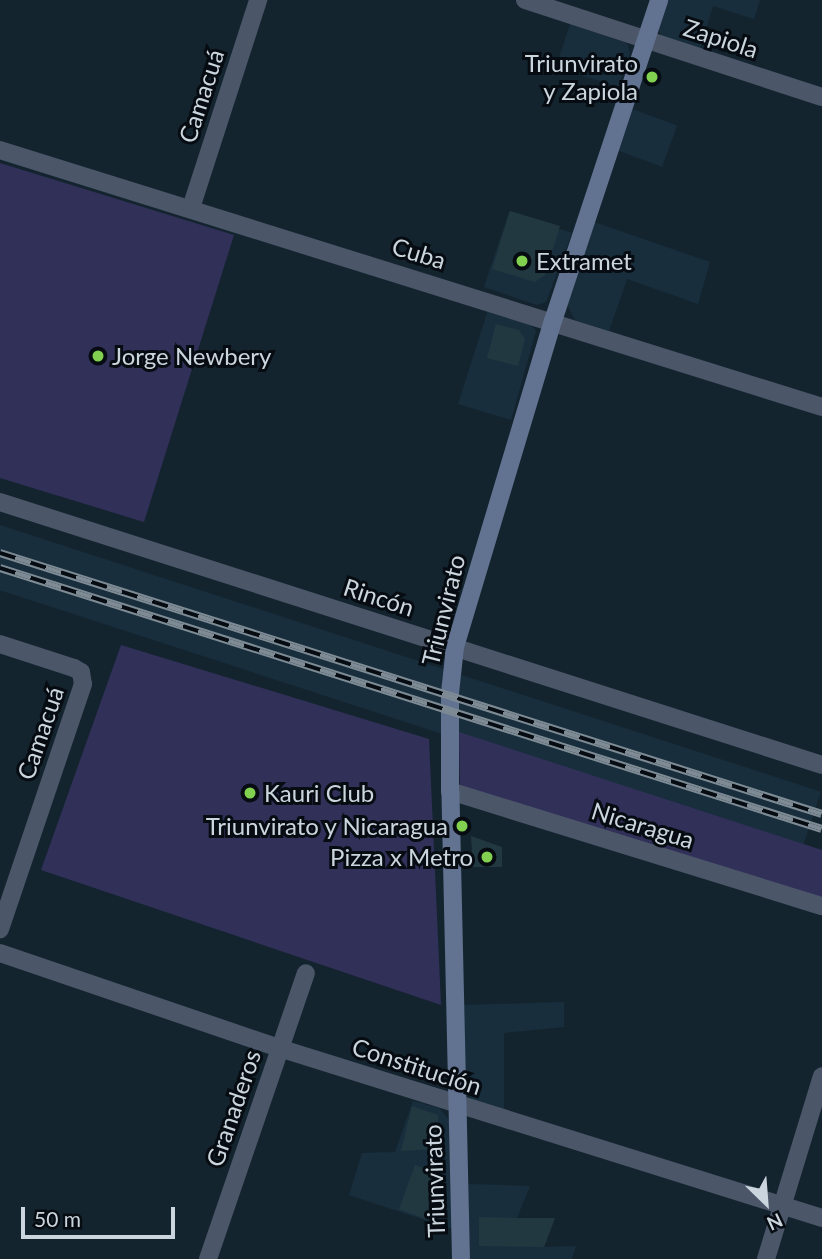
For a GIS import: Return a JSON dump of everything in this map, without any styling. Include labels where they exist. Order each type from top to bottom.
[{"type":"street","name":"Camacuá","points":[[191,208],[258,0]]},
{"type":"street","name":"Zapiola","points":[[524,0],[822,97]]},
{"type":"street","name":"Triunvirato","points":[[461,1259],[449,701],[455,647],[553,321],[659,0]]},
{"type":"street","name":"Cuba","points":[[0,150],[822,407]]},
{"type":"street","name":"Rincón","points":[[0,502],[822,765]]},
{"type":"street","name":"Camacuá","points":[[0,644],[81,672],[83,684],[0,929]]},
{"type":"street","name":"Nicaragua","points":[[450,792],[822,906]]},
{"type":"street","name":"Constitución","points":[[0,953],[279,1048],[822,1218]]},
{"type":"street","name":"Granaderos","points":[[208,1259],[306,973]]},
{"type":"street","points":[[766,1259],[822,1076]]},
{"type":"shaded area","points":[[667,0],[760,0],[754,19],[713,6],[700,49],[663,38],[660,34],[658,27]]},
{"type":"shaded area","points":[[570,24],[627,43],[630,53],[618,87],[556,67]]},
{"type":"shaded area","points":[[632,109],[677,125],[662,167],[617,150]]},
{"type":"shaded area","name":"Jorge Newbery","points":[[0,163],[234,235],[144,522],[0,478]]},
{"type":"shaded area","points":[[509,212],[572,233],[546,302],[537,305],[484,287]]},
{"type":"shaded area","points":[[594,222],[710,262],[698,304],[627,279],[609,331],[575,320],[567,304]]},
{"type":"shaded area","points":[[488,310],[531,325],[536,331],[511,420],[458,404]]},
{"type":"shaded area","points":[[0,525],[821,792],[802,851],[0,590]]},
{"type":"shaded area","name":"Kauri Club","points":[[121,645],[429,739],[441,1005],[41,870]]},
{"type":"shaded area","points":[[459,732],[822,850],[822,899],[460,789]]},
{"type":"shaded area","points":[[564,1002],[564,1027],[504,1033],[504,1112],[474,1103],[466,1090],[464,1005]]},
{"type":"shaded area","points":[[413,1101],[439,1108],[449,1120],[452,1229],[349,1195],[362,1153],[395,1152]]},
{"type":"shaded area","points":[[468,1184],[530,1186],[517,1218],[555,1218],[544,1247],[576,1246],[572,1259],[470,1259]]},
{"type":"building","points":[[510,211],[560,226],[545,275],[535,282],[492,269]]},
{"type":"building","points":[[496,324],[519,330],[525,339],[518,366],[487,358]]},
{"type":"building","name":"Pizza x Metro","points":[[471,836],[502,847],[502,867],[473,867]]},
{"type":"building","points":[[412,1106],[438,1115],[439,1149],[401,1151]]},
{"type":"building","points":[[415,1165],[440,1174],[424,1218],[399,1209]]},
{"type":"building","points":[[479,1217],[555,1218],[544,1247],[479,1246]]},
{"type":"railway","points":[[0,553],[822,814]]},
{"type":"railway","points":[[0,568],[822,829]]},
{"type":"place","name":"Triunvirato y Zapiola","points":[[652,77]]},
{"type":"place","name":"Extramet","points":[[522,261]]},
{"type":"place","name":"Jorge Newbery","points":[[98,356]]},
{"type":"place","name":"Kauri Club","points":[[250,793]]},
{"type":"place","name":"Triunvirato y Nicaragua","points":[[462,826]]},
{"type":"place","name":"Pizza x Metro","points":[[487,857]]}]
